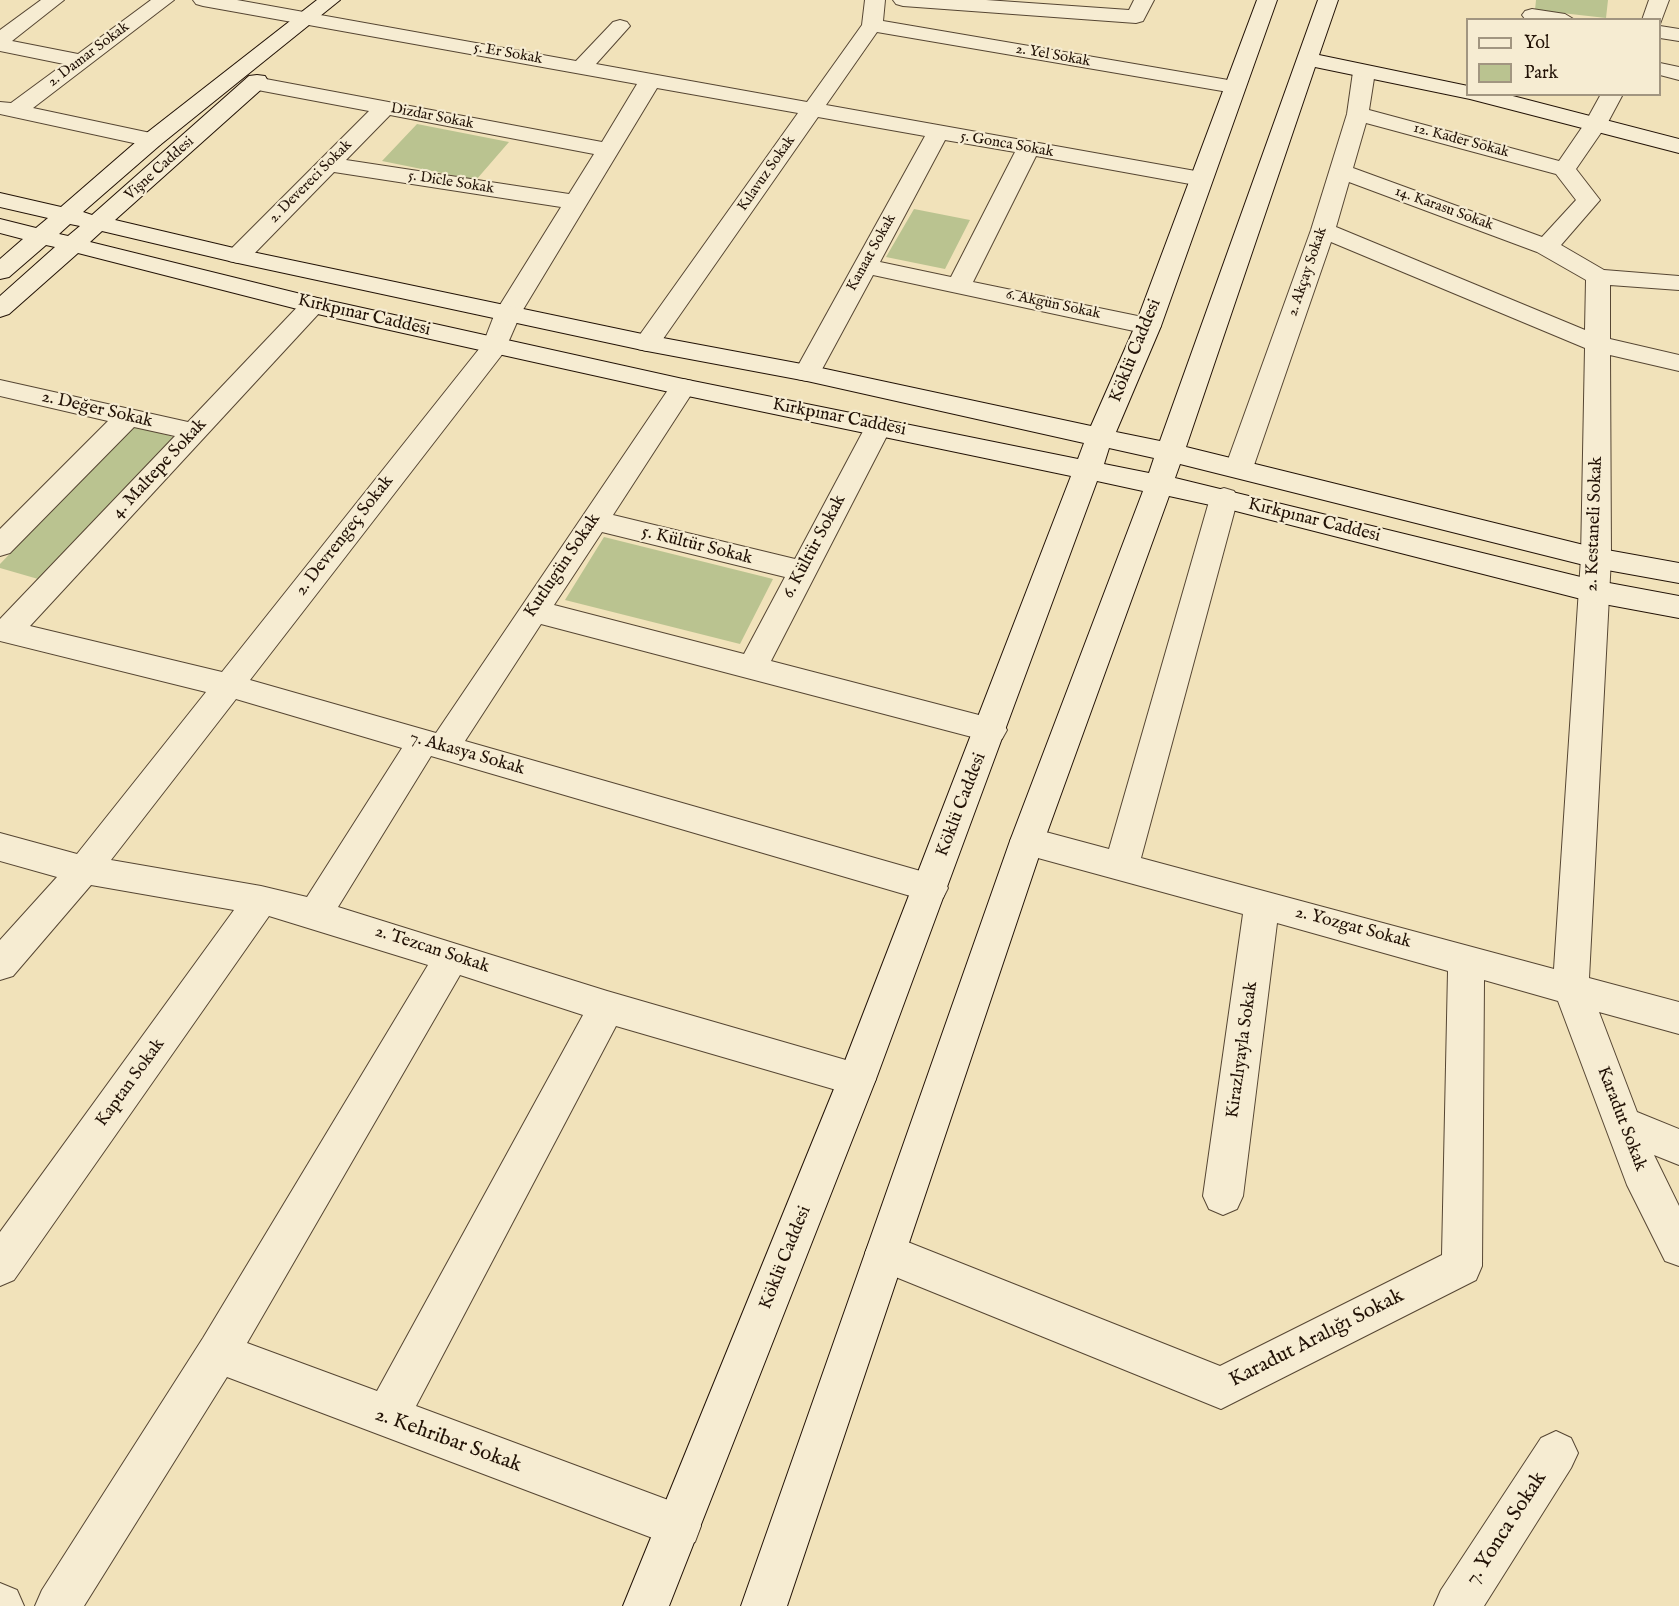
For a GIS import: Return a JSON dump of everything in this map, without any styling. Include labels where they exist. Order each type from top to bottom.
[{"type":"street","points":[[0,40],[54,0]]},
{"type":"street","name":"2. Damar Sokak","points":[[7,109],[81,61],[164,0]]},
{"type":"street","name":"5. Er Sokak","points":[[203,0],[813,110]]},
{"type":"street","name":"Vişne Caddesi","points":[[0,272],[152,140],[330,0]]},
{"type":"street","name":"Kılavuz Sokak","points":[[647,343],[872,25],[875,0]]},
{"type":"street","points":[[903,0],[1140,9]]},
{"type":"street","name":"Köklü Caddesi","points":[[646,1606],[931,888],[1100,437],[1148,326],[1234,87],[1268,0]]},
{"type":"street","points":[[768,1604],[885,1253],[1027,841],[1159,484],[1168,452],[1328,0]]},
{"type":"street","points":[[1653,18],[1659,0]]},
{"type":"street","points":[[1530,12],[1556,18]]},
{"type":"street","name":"Vişne Caddesi","points":[[0,309],[255,83],[309,18]]},
{"type":"street","name":"2. Yel Sokak","points":[[872,25],[1234,87]]},
{"type":"street","points":[[581,68],[620,26]]},
{"type":"street","points":[[1661,32],[1679,35]]},
{"type":"street","points":[[0,45],[81,61]]},
{"type":"street","points":[[1309,58],[1466,93]]},
{"type":"street","points":[[1661,70],[1679,74]]},
{"type":"street","name":"2. Akçay Sokak","points":[[1239,468],[1323,230],[1358,114],[1364,72]]},
{"type":"street","name":"2. Devrengeç Sokak","points":[[0,966],[84,870],[495,346],[508,313],[650,81]]},
{"type":"street","name":"Dizdar Sokak","points":[[255,83],[609,150]]},
{"type":"street","points":[[1494,96],[1512,98],[1679,146]]},
{"type":"street","points":[[1611,96],[1596,124],[1564,169],[1588,200],[1546,247],[1598,276],[1679,283]]},
{"type":"street","name":"2. Devereci Sokak","points":[[237,256],[385,108]]},
{"type":"street","name":"2. Damar Sokak","points":[[7,109],[152,140]]},
{"type":"street","name":"5. Gonca Sokak","points":[[813,110],[1201,179]]},
{"type":"street","name":"12. Kader Sokak","points":[[1358,114],[1564,169]]},
{"type":"street","name":"Kanaat Sokak","points":[[807,374],[938,133]]},
{"type":"street","points":[[959,285],[1028,149]]},
{"type":"street","name":"5. Dicle Sokak","points":[[328,164],[574,202]]},
{"type":"street","name":"14. Karasu Sokak","points":[[1341,171],[1546,247]]},
{"type":"street","name":"Kırkpınar Caddesi","points":[[0,200],[237,256],[647,343],[807,374],[1168,452],[1596,558],[1679,573]]},
{"type":"street","name":"Kırkpınar Caddesi","points":[[0,226],[313,305],[683,387],[1224,498],[1593,591],[1679,607]]},
{"type":"street","points":[[1323,230],[1598,344],[1679,363]]},
{"type":"street","name":"6. Akgün Sokak","points":[[864,266],[1148,326]]},
{"type":"street","name":"2. Kestaneli Sokak","points":[[1571,987],[1596,558],[1598,276]]},
{"type":"street","name":"4. Maltepe Sokak","points":[[4,631],[313,305]]},
{"type":"street","name":"Kutlugün Sokak","points":[[315,914],[433,744],[533,611],[683,387]]},
{"type":"street","name":"2. Değer Sokak","points":[[0,388],[195,432]]},
{"type":"street","points":[[0,546],[127,418]]},
{"type":"street","name":"6. Kültür Sokak","points":[[752,668],[879,426]]},
{"type":"street","points":[[1122,865],[1224,498]]},
{"type":"street","name":"5. Kültür Sokak","points":[[593,520],[802,571]]},
{"type":"street","points":[[533,611],[991,730]]},
{"type":"street","name":"7. Akasya Sokak","points":[[4,631],[227,685],[931,888]]},
{"type":"street","name":"2. Yozgat Sokak","points":[[1027,841],[1679,1018]]},
{"type":"street","name":"2. Tezcan Sokak","points":[[0,847],[84,870],[261,900],[315,914],[607,1007],[857,1079]]},
{"type":"street","name":"Kaptan Sokak","points":[[0,1266],[261,900]]},
{"type":"street","name":"Kirazlıyayla Sokak","points":[[1223,1196],[1262,904]]},
{"type":"street","points":[[58,1606],[218,1353],[452,956]]},
{"type":"street","name":"Karadut Aralığı Sokak","points":[[885,1253],[1221,1388],[1431,1282],[1462,1266],[1466,959]]},
{"type":"street","name":"Karadut Sokak","points":[[1571,987],[1641,1172],[1679,1247]]},
{"type":"street","points":[[386,1418],[607,1007]]},
{"type":"street","points":[[1622,1124],[1679,1147]]},
{"type":"street","name":"2. Kehribar Sokak","points":[[218,1353],[386,1418],[679,1526]]},
{"type":"street","name":"7. Yonca Sokak","points":[[1457,1606],[1557,1453]]},
{"type":"green space","points":[[1536,0],[1608,0],[1606,18],[1535,10]]},
{"type":"green space","points":[[417,124],[509,142],[476,180],[382,161]]},
{"type":"green space","points":[[914,209],[970,220],[945,269],[886,257]]},
{"type":"green space","points":[[133,426],[178,438],[45,581],[0,568],[0,564]]},
{"type":"green space","points":[[604,537],[773,579],[740,644],[565,600]]}]
